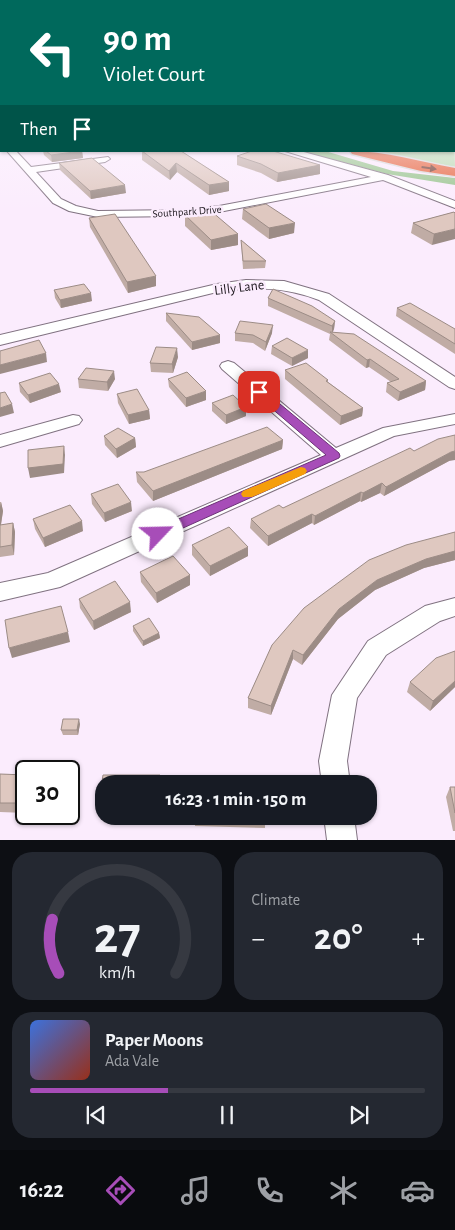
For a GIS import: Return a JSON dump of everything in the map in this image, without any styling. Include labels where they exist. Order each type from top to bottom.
[{"type":"highway","points":[[362,152],[421,167],[455,172]]},
{"type":"street","name":"Southpark Drive","points":[[12,152],[57,200],[72,209],[98,214],[183,213],[219,210],[384,177]]},
{"type":"street","points":[[293,152],[384,177],[455,205]]},
{"type":"street","points":[[29,170],[105,158]]},
{"type":"street","name":"Lilly Lane","points":[[0,340],[217,288],[243,284],[273,283],[302,288],[324,298],[455,384]]},
{"type":"street","points":[[228,366],[334,456]]},
{"type":"street","points":[[0,592],[52,580],[389,432],[455,419]]},
{"type":"street","points":[[0,441],[73,420]]},
{"type":"street","points":[[335,775],[333,761],[345,695],[377,648],[433,614],[455,607]]},
{"type":"street","points":[[340,825],[342,840]]},
{"type":"green space","points":[[305,152],[328,152],[393,171],[455,178],[455,185],[387,174]]},
{"type":"green space","points":[[376,152],[455,152],[455,167]]},
{"type":"building","points":[[47,152],[74,152],[51,155]]},
{"type":"building","points":[[143,152],[183,152],[229,182],[209,185],[176,163],[169,171]]},
{"type":"building","points":[[249,152],[276,152],[320,165],[278,173],[261,164],[237,156]]},
{"type":"building","points":[[92,158],[125,185],[90,191],[59,163]]},
{"type":"building","points":[[266,204],[295,223],[269,228],[243,209]]},
{"type":"building","points":[[211,211],[238,234],[211,240],[185,215]]},
{"type":"building","points":[[454,212],[455,229],[434,234],[413,223]]},
{"type":"building","points":[[115,214],[156,276],[127,282],[89,218]]},
{"type":"building","points":[[241,240],[266,261],[243,261]]},
{"type":"building","points":[[84,284],[91,293],[60,300],[54,290]]},
{"type":"building","points":[[273,289],[312,306],[335,321],[332,326],[268,298]]},
{"type":"building","points":[[410,303],[455,329],[455,344],[397,308]]},
{"type":"building","points":[[166,313],[199,317],[220,335],[192,342]]},
{"type":"building","points":[[240,321],[273,325],[266,342],[253,335],[235,333]]},
{"type":"building","points":[[330,332],[354,334],[426,381],[400,392],[387,383],[399,379],[370,359],[367,360]]},
{"type":"building","points":[[287,338],[308,350],[292,358],[272,346]]},
{"type":"building","points":[[39,340],[46,353],[0,365],[0,351]]},
{"type":"building","points":[[156,347],[177,348],[172,364],[150,363]]},
{"type":"building","points":[[306,363],[328,380],[326,381],[363,408],[341,416],[285,370]]},
{"type":"building","points":[[86,368],[114,371],[107,382],[78,379]]},
{"type":"building","points":[[187,372],[206,391],[186,398],[168,379]]},
{"type":"building","points":[[50,373],[59,384],[28,395],[19,383]]},
{"type":"building","points":[[137,389],[149,410],[128,415],[117,394]]},
{"type":"building","points":[[5,392],[12,404],[0,408],[0,393]]},
{"type":"building","points":[[233,395],[246,407],[226,415],[212,403]]},
{"type":"building","points":[[267,427],[283,440],[153,491],[136,472],[144,472]]},
{"type":"building","points":[[118,428],[135,438],[116,449],[104,436]]},
{"type":"building","points":[[455,435],[455,451],[386,487],[382,483],[315,516],[312,514],[268,536],[251,519],[279,505],[283,508],[410,448],[414,451],[438,439]]},
{"type":"building","points":[[64,446],[63,464],[28,468],[28,450]]},
{"type":"building","points":[[118,484],[131,502],[104,513],[91,494]]},
{"type":"building","points":[[70,505],[82,521],[43,538],[33,519]]},
{"type":"building","points":[[13,523],[12,545],[0,547],[0,525]]},
{"type":"building","points":[[229,527],[248,547],[210,566],[192,545]]},
{"type":"building","points":[[455,532],[455,551],[426,559],[377,580],[339,609],[303,655],[293,650],[271,706],[248,698],[272,645],[304,608],[369,560],[406,545]]},
{"type":"building","points":[[173,556],[190,575],[156,593],[140,572]]},
{"type":"building","points":[[115,581],[130,602],[93,621],[79,599]]},
{"type":"building","points":[[61,606],[68,632],[9,648],[5,620]]},
{"type":"building","points":[[149,618],[159,633],[143,641],[133,626]]},
{"type":"building","points":[[455,651],[455,681],[433,701],[410,682],[436,658]]},
{"type":"building","points":[[63,719],[79,719],[77,730],[61,730]]},
{"type":"building","points":[[0,774],[15,775],[15,803],[0,803]]},
{"type":"building","points":[[450,787],[455,787],[455,813]]},
{"type":"slow traffic","points":[[247,494],[301,471]]},
{"type":"route","points":[[158,534],[334,456],[259,392]]}]
